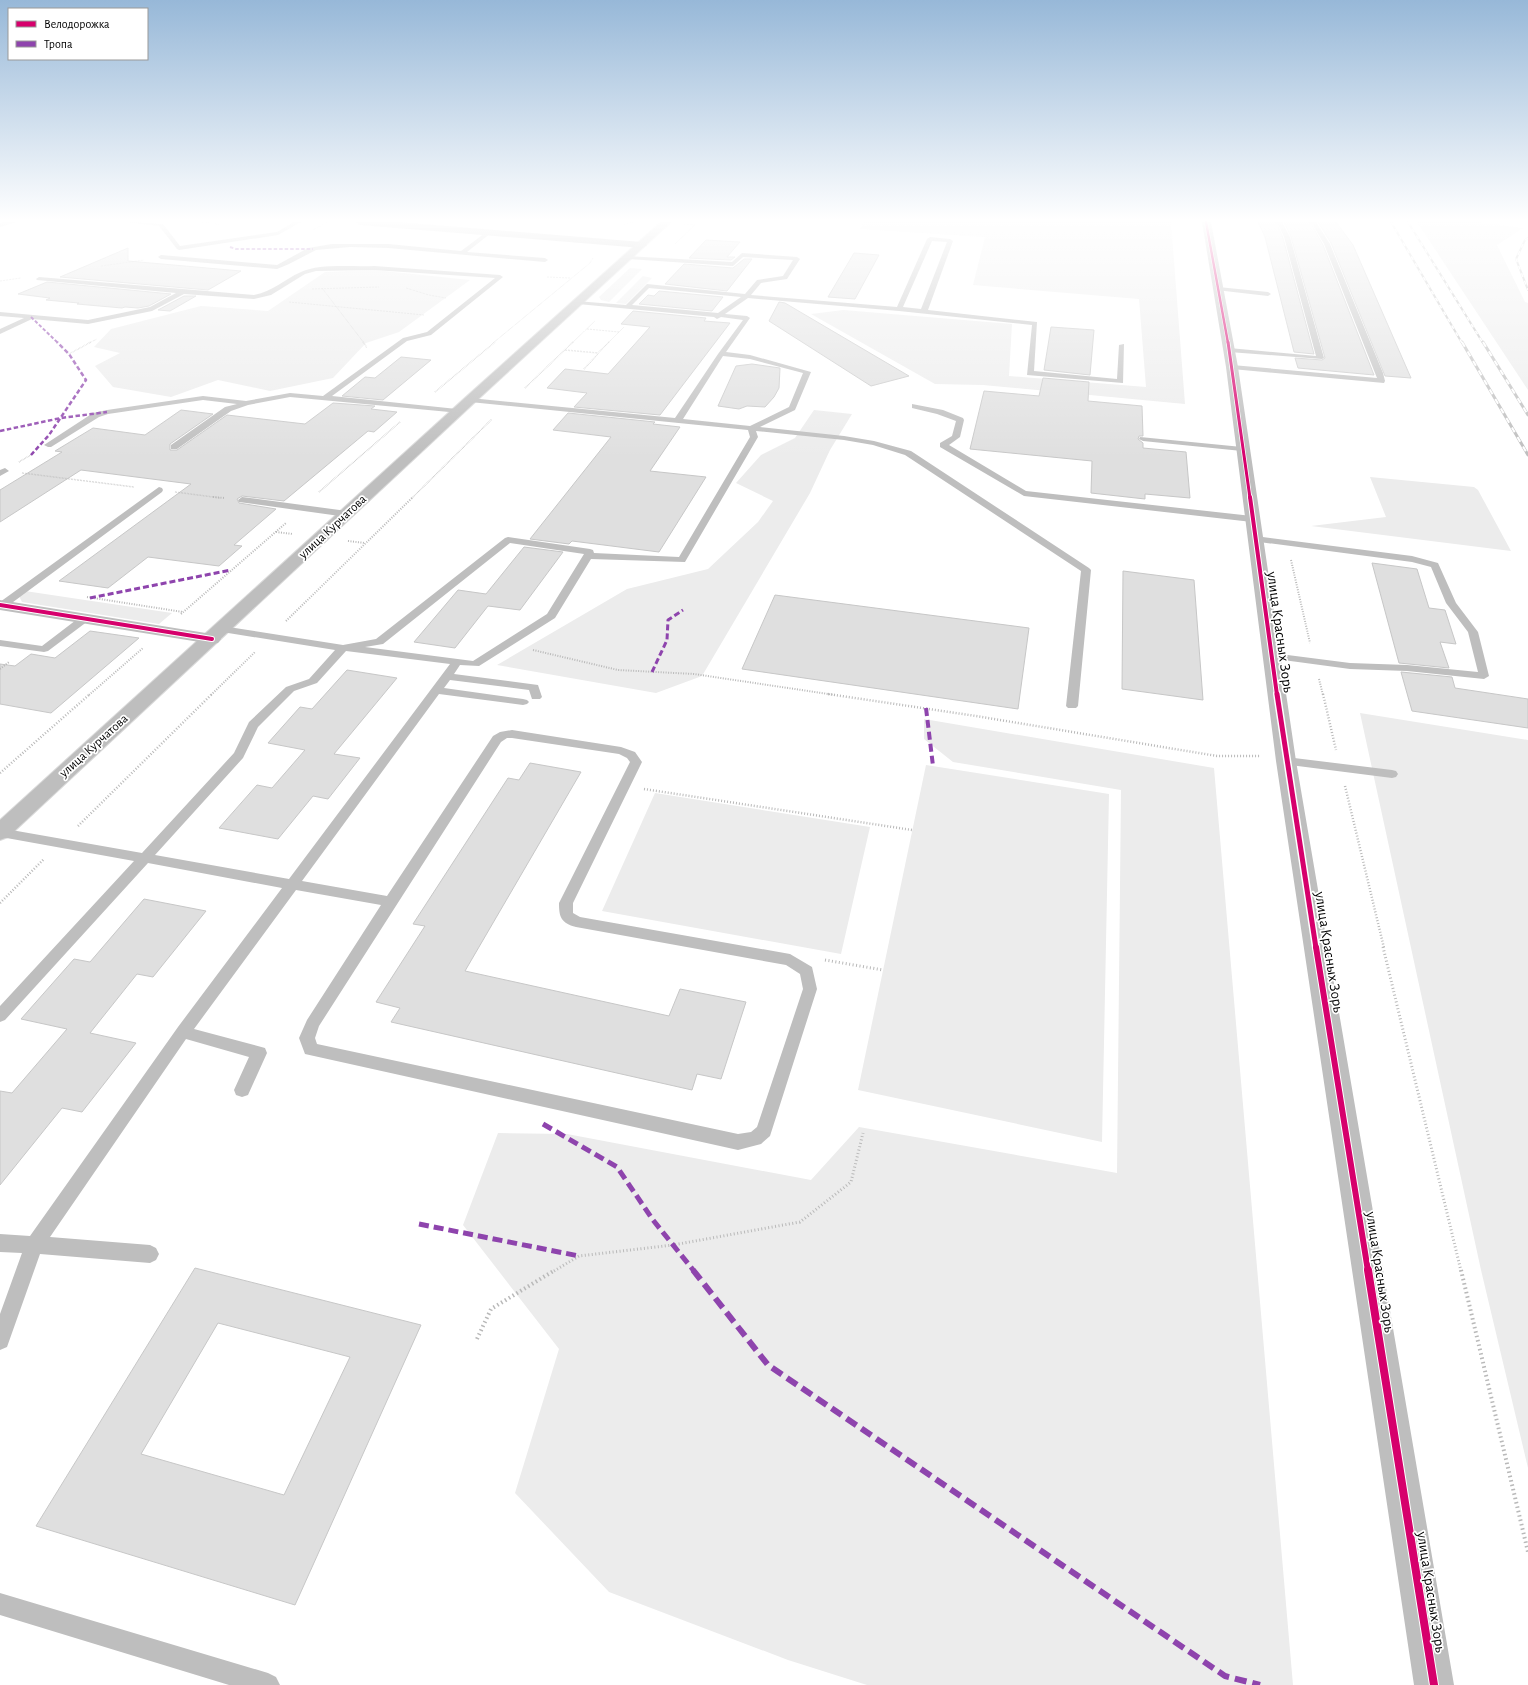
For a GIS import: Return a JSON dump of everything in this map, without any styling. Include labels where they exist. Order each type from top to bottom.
[{"type":"street","name":"улица Красных Зорь","points":[[1220,301],[1232,366],[1242,449],[1286,759],[1434,1685]]},
{"type":"street","name":"улица Курчатова","points":[[0,832],[217,634],[457,411],[578,302]]},
{"type":"street","points":[[0,606],[162,631],[217,634]]},
{"type":"lane","points":[[0,314],[88,322],[152,309],[167,301]]},
{"type":"lane","points":[[325,398],[405,339],[429,334],[471,301]]},
{"type":"lane","points":[[628,306],[633,301]]},
{"type":"lane","points":[[717,317],[740,301]]},
{"type":"lane","points":[[801,301],[924,311],[1035,323],[1030,373],[1120,381],[1122,345]]},
{"type":"lane","points":[[899,309],[903,301]]},
{"type":"lane","points":[[924,311],[928,301]]},
{"type":"lane","points":[[1229,350],[1320,358],[1304,301]]},
{"type":"lane","points":[[1232,366],[1381,380],[1350,301]]},
{"type":"lane","points":[[578,302],[628,306],[717,317],[747,318],[721,354],[678,420]]},
{"type":"lane","points":[[0,332],[31,317]]},
{"type":"lane","points":[[721,354],[750,357],[807,372],[792,408],[751,428]]},
{"type":"lane","points":[[174,447],[228,409],[247,403],[290,395],[457,411]]},
{"type":"lane","points":[[48,445],[96,415],[107,412],[203,398],[247,403]]},
{"type":"lane","points":[[470,400],[844,438],[874,443],[908,453],[1086,570],[1072,706]]},
{"type":"lane","points":[[915,406],[940,412],[960,420],[956,437],[943,445],[1024,493],[1254,529],[1288,543],[1412,559],[1435,565],[1451,603],[1473,632],[1484,676],[1407,668],[1350,666],[1272,656]]},
{"type":"lane","points":[[588,556],[682,560],[754,437],[751,428]]},
{"type":"lane","points":[[1143,439],[1242,449]]},
{"type":"lane","points":[[0,606],[159,490]]},
{"type":"lane","points":[[242,500],[347,514]]},
{"type":"lane","points":[[0,1016],[239,755],[253,725],[290,688],[313,680],[343,648],[379,642],[508,540],[590,552],[551,616],[475,664],[343,648],[270,637],[217,634]]},
{"type":"lane","points":[[0,643],[44,649],[84,619]]},
{"type":"lane","points":[[0,1340],[34,1245],[183,1032],[457,662]]},
{"type":"lane","points":[[447,676],[534,687],[536,697]]},
{"type":"lane","points":[[437,690],[523,702]]},
{"type":"lane","points":[[512,734],[621,751],[631,755],[636,762],[566,903],[566,915],[576,922],[790,960],[807,972],[810,989],[764,1131],[755,1139],[738,1142],[311,1049],[306,1038],[312,1024],[390,902],[497,739],[504,735],[512,734]]},
{"type":"lane","points":[[1286,759],[1341,768],[1392,774]]},
{"type":"lane","points":[[0,832],[390,902]]},
{"type":"lane","points":[[183,1032],[259,1053],[242,1090]]},
{"type":"lane","points":[[0,1243],[150,1254]]},
{"type":"lane","points":[[0,1604],[268,1685]]},
{"type":"path","points":[[279,301],[449,318]]},
{"type":"path","points":[[331,301],[376,361]]},
{"type":"path","points":[[0,773],[417,407],[543,301]]},
{"type":"path","points":[[0,903],[508,403],[612,305]]},
{"type":"path","points":[[584,369],[624,326]]},
{"type":"path","points":[[587,329],[619,332]]},
{"type":"path","points":[[564,350],[598,353]]},
{"type":"path","points":[[2,472],[48,445]]},
{"type":"path","points":[[2,472],[242,500]]},
{"type":"path","points":[[1288,543],[1314,661],[1341,768],[1528,1552]]},
{"type":"path","points":[[83,596],[184,612]]},
{"type":"path","points":[[509,642],[532,650],[618,670],[694,674],[976,716],[1217,756],[1286,759]]},
{"type":"path","points":[[624,785],[912,830]]},
{"type":"path","points":[[477,1339],[491,1309],[579,1256],[673,1245],[800,1222],[851,1182],[863,1133]]},
{"type":"shaded area","points":[[283,301],[442,301],[399,332],[366,343],[333,378],[270,391],[218,380],[171,397],[113,387],[95,366],[120,353],[94,347],[111,329],[201,306],[268,311]]},
{"type":"shaded area","points":[[618,301],[629,301],[626,304],[616,303]]},
{"type":"shaded area","points":[[1139,301],[1177,301],[1185,404],[983,385],[935,384],[811,314],[843,310],[1012,324],[1009,376],[1146,387]]},
{"type":"shaded area","points":[[1469,301],[1524,301],[1528,303],[1528,390]]},
{"type":"shaded area","points":[[814,410],[852,414],[830,450],[810,493],[702,676],[656,693],[497,665],[627,589],[708,569],[758,522],[773,501],[736,483],[761,455],[795,438]]},
{"type":"shaded area","points":[[1370,477],[1474,487],[1478,490],[1511,551],[1311,526],[1386,517]]},
{"type":"shaded area","points":[[25,591],[172,613],[159,624],[22,602],[19,596]]},
{"type":"shaded area","points":[[1360,713],[1528,740],[1528,1468],[1481,1270]]},
{"type":"shaded area","points":[[924,719],[1214,768],[1293,1685],[867,1685],[788,1660],[609,1592],[515,1493],[559,1349],[463,1225],[498,1133],[567,1134],[811,1180],[859,1127],[1117,1173],[1121,790],[953,762],[924,739]]},
{"type":"shaded area","points":[[926,765],[1109,794],[1102,1142],[858,1090]]},
{"type":"shaded area","points":[[655,793],[870,827],[841,954],[602,911]]},
{"type":"building","points":[[53,301],[159,301],[149,306],[138,308],[77,304],[79,303]]},
{"type":"building","points":[[175,301],[188,301],[170,311],[158,310]]},
{"type":"building","points":[[642,301],[720,301],[712,311],[639,304]]},
{"type":"building","points":[[1281,301],[1300,301],[1314,354],[1294,352]]},
{"type":"building","points":[[1309,301],[1345,301],[1374,375],[1298,368],[1295,358],[1322,360],[1325,358]]},
{"type":"building","points":[[1354,301],[1377,301],[1411,378],[1385,376]]},
{"type":"building","points":[[779,302],[785,303],[909,376],[871,386],[769,321]]},
{"type":"building","points":[[633,311],[706,318],[704,321],[730,323],[660,415],[574,407],[587,393],[547,388],[565,369],[608,374],[650,327],[621,324]]},
{"type":"building","points":[[1051,327],[1094,330],[1090,375],[1044,370]]},
{"type":"building","points":[[401,357],[431,360],[383,400],[342,396],[365,377],[375,378]]},
{"type":"building","points":[[752,364],[780,368],[779,388],[774,397],[765,407],[747,406],[739,409],[718,406],[736,366]]},
{"type":"building","points":[[1043,378],[1089,382],[1088,401],[1142,406],[1143,436],[1139,436],[1138,439],[1143,443],[1143,448],[1186,452],[1190,498],[1145,494],[1145,499],[1091,493],[1092,461],[970,449],[984,391],[1039,396]]},
{"type":"building","points":[[333,403],[375,406],[371,409],[397,412],[374,432],[368,431],[284,501],[242,496],[237,499],[239,503],[276,509],[234,545],[242,546],[219,566],[148,557],[108,588],[59,581],[191,484],[81,470],[0,522],[0,490],[62,452],[55,451],[93,428],[145,435],[181,410],[213,414],[170,444],[170,450],[177,450],[227,415],[305,424]]},
{"type":"building","points":[[568,413],[655,422],[653,424],[680,427],[650,471],[706,477],[659,552],[572,541],[569,544],[530,539],[611,437],[553,430]]},
{"type":"building","points":[[524,547],[563,552],[520,610],[488,606],[455,648],[414,642],[458,590],[486,594]]},
{"type":"building","points":[[1372,563],[1417,569],[1429,608],[1445,610],[1456,644],[1440,642],[1449,668],[1399,663]]},
{"type":"building","points":[[1123,571],[1194,580],[1203,700],[1122,689]]},
{"type":"building","points":[[775,595],[1029,628],[1018,709],[742,669]]},
{"type":"building","points":[[90,631],[139,638],[51,713],[0,704],[0,664],[15,666],[31,654],[55,658]]},
{"type":"building","points":[[347,670],[397,678],[334,754],[360,758],[328,799],[313,796],[278,839],[219,828],[257,785],[272,788],[305,750],[268,743],[300,707],[312,709]]},
{"type":"building","points":[[1401,672],[1452,677],[1455,688],[1528,699],[1528,728],[1412,711]]},
{"type":"building","points":[[530,763],[581,772],[465,971],[669,1016],[680,989],[746,1002],[721,1079],[697,1074],[692,1090],[391,1022],[400,1008],[376,1002],[425,926],[413,924],[508,778],[519,780]]},
{"type":"building","points":[[144,899],[206,911],[153,977],[137,974],[90,1033],[136,1043],[82,1112],[62,1108],[0,1185],[0,1091],[12,1093],[67,1029],[21,1019],[74,959],[90,962]]},
{"type":"building","points":[[195,1268],[421,1325],[295,1605],[36,1526]],"holes":[[[218,1323],[350,1357],[284,1495],[141,1454]]]},
{"type":"railway","points":[[1437,301],[1462,343]]},
{"type":"railway","points":[[1457,301],[1483,343]]},
{"type":"railway","points":[[1462,342],[1528,455]]},
{"type":"railway","points":[[1483,342],[1528,415]]},
{"type":"marked path","points":[[31,317],[69,354],[86,380],[49,435],[31,455]]},
{"type":"marked path","points":[[0,431],[61,418],[107,412]]},
{"type":"marked path","points":[[90,598],[231,570]]},
{"type":"marked path","points":[[652,672],[667,640],[668,620],[683,610]]},
{"type":"marked path","points":[[926,708],[933,766]]},
{"type":"marked path","points":[[543,1124],[617,1167],[653,1220],[768,1365],[1225,1676],[1260,1685]]},
{"type":"marked path","points":[[419,1224],[579,1256]]},
{"type":"cycle path","points":[[1220,301],[1232,367],[1286,761],[1434,1685]]},
{"type":"cycle path","points":[[0,605],[212,639]]}]
